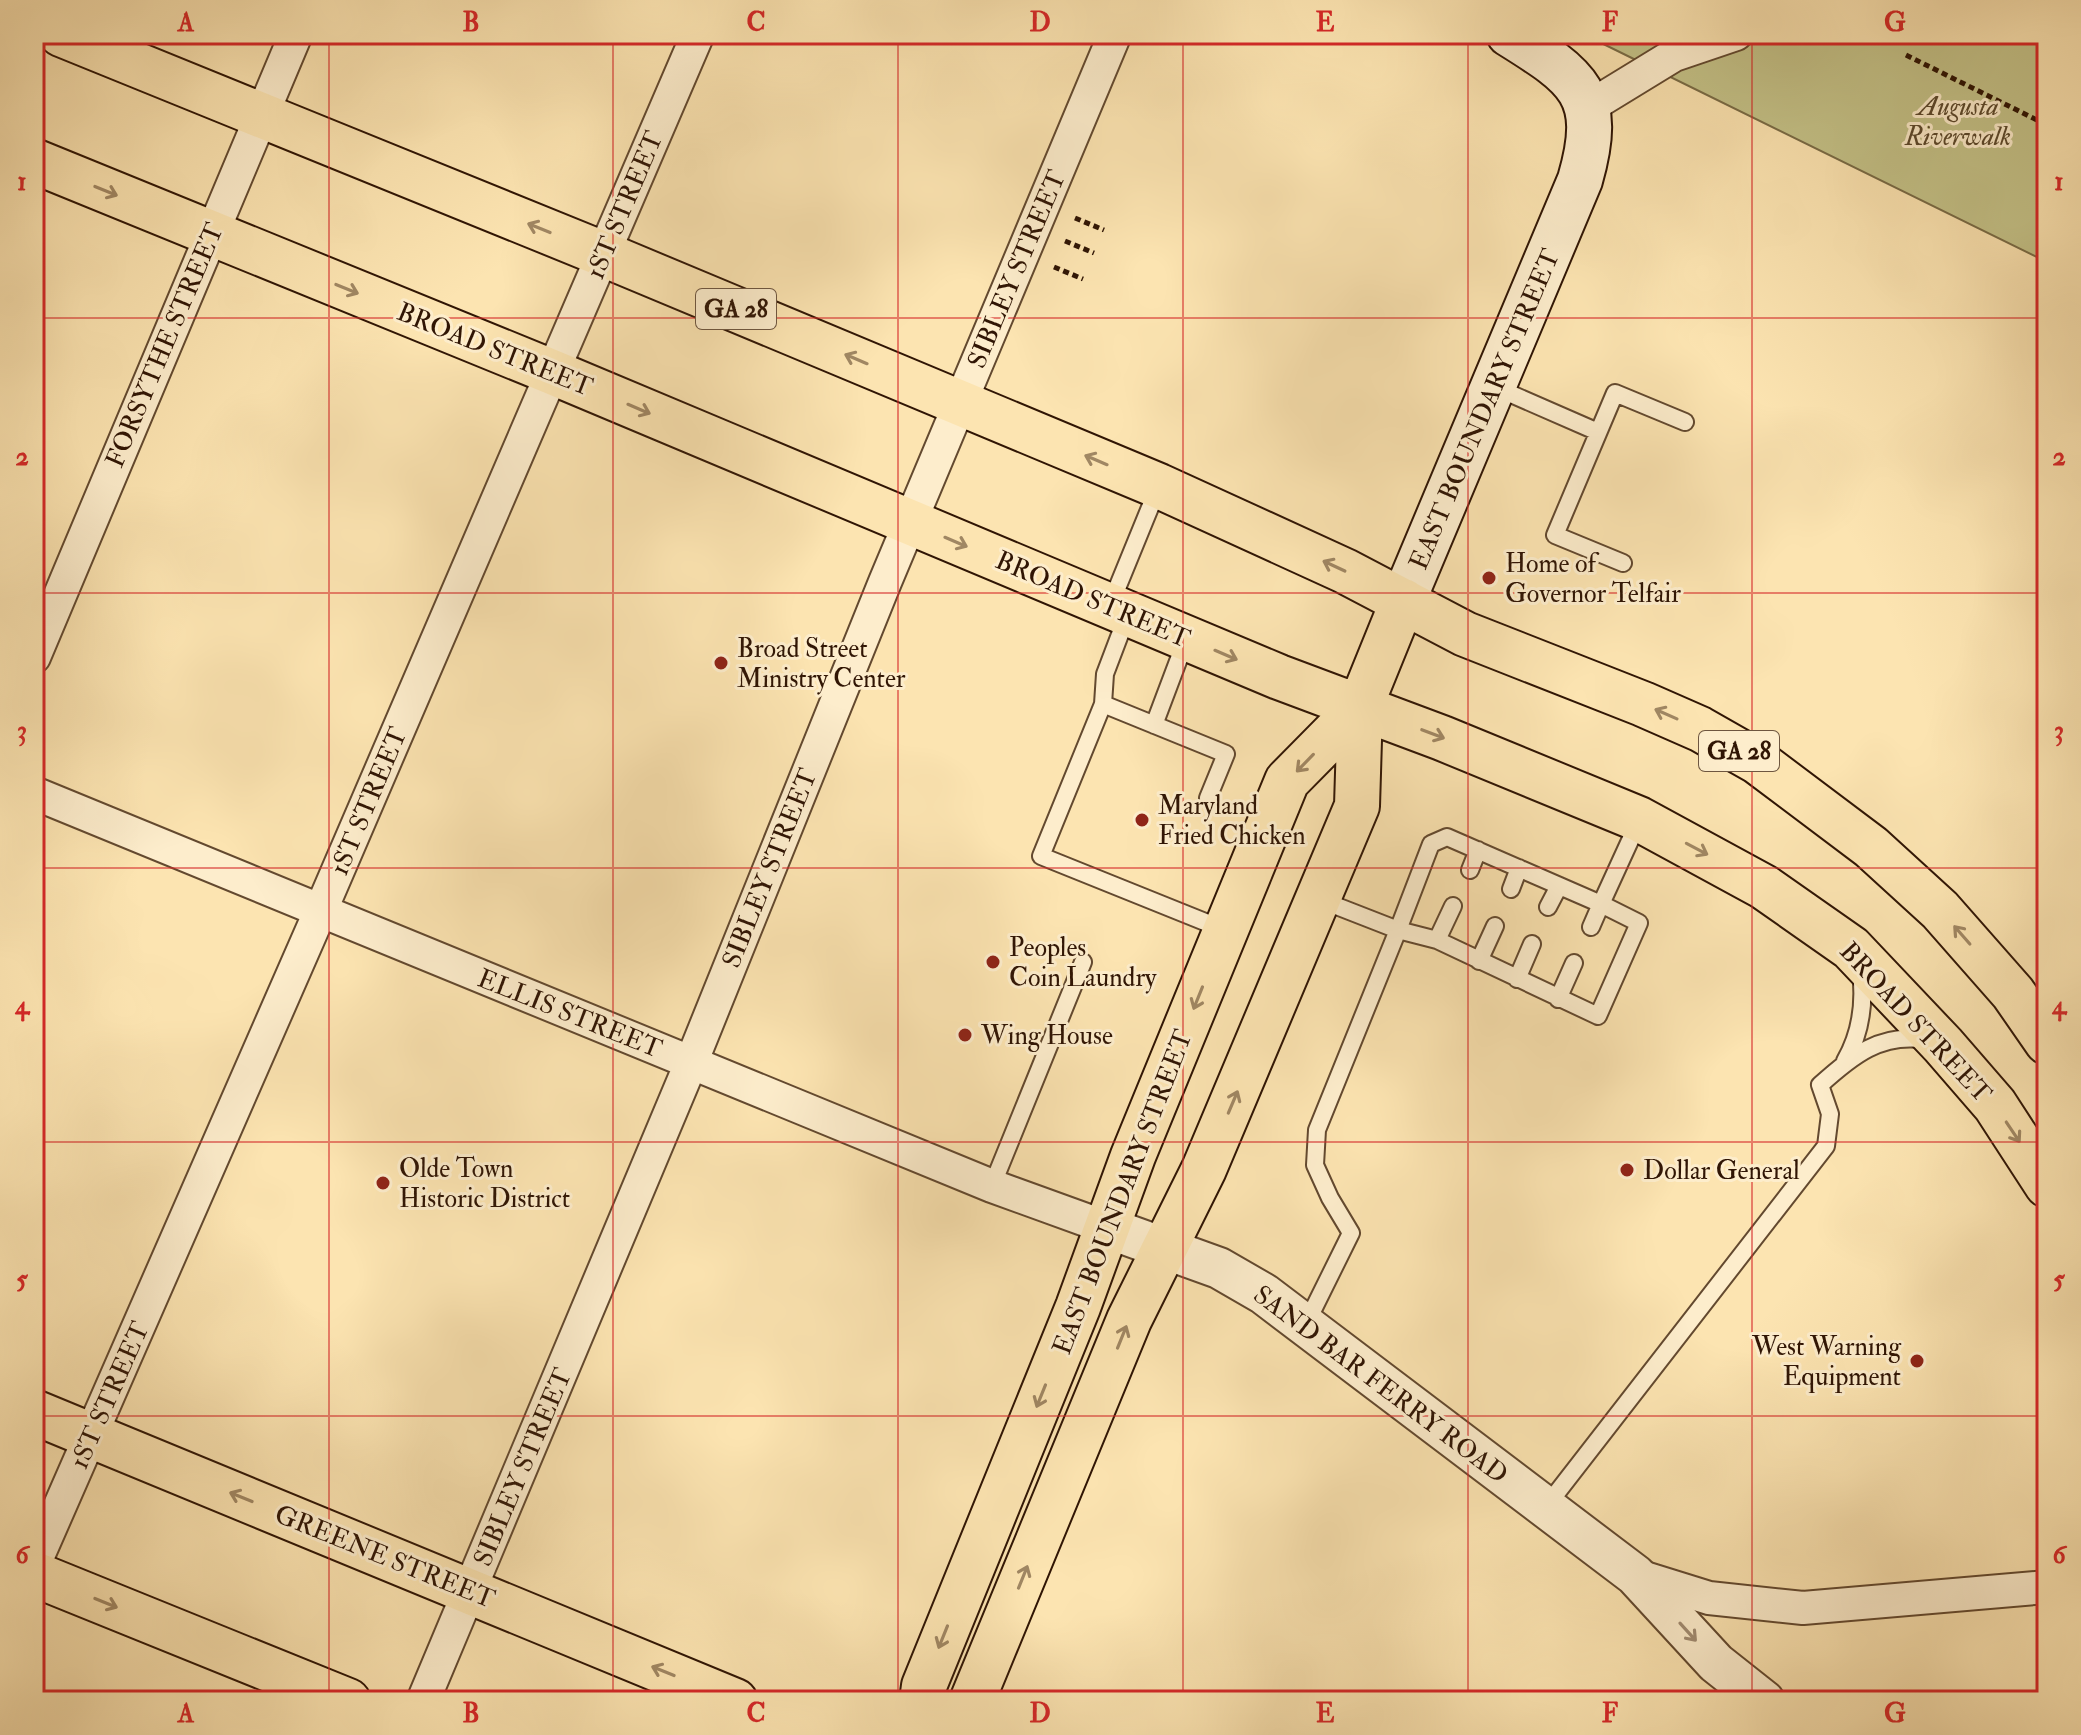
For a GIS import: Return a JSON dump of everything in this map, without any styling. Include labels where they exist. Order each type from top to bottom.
[{"type":"main road","name":"GA 28","points":[[61,34],[603,254],[1159,486],[1345,571],[1465,634],[1700,729],[1758,762],[1871,847],[1940,910],[2013,993],[2047,1042]]},
{"type":"main road","points":[[1509,34],[1553,61],[1575,84],[1589,107]]},
{"type":"main road","name":"EAST BOUNDARY STREET","points":[[972,1701],[1129,1320],[1204,1169],[1357,806],[1360,707],[1580,180],[1588,154],[1589,107]]},
{"type":"main road","name":"BROAD STREET","points":[[34,161],[552,372],[1186,639],[1442,738],[1639,819],[1764,887],[1851,948],[1995,1105],[2047,1185]]},
{"type":"main road","name":"EAST BOUNDARY STREET","points":[[922,1701],[924,1686],[1108,1228],[1133,1156],[1287,781],[1360,707]]},
{"type":"main road","name":"GREENE STREET","points":[[34,1412],[735,1701]]},
{"type":"main road","points":[[34,1574],[348,1701]]},
{"type":"street","name":"FORSYTHE STREET","points":[[34,657],[296,34]]},
{"type":"street","name":"1ST STREET","points":[[34,1565],[320,912],[698,34]]},
{"type":"street","name":"SIBLEY STREET","points":[[423,1701],[691,1063],[910,522],[1115,34]]},
{"type":"street","points":[[1589,107],[1674,55],[1736,34]]},
{"type":"street","name":"ELLIS STREET","points":[[34,793],[992,1186],[1108,1228]]},
{"type":"street","name":"SAND BAR FERRY ROAD","points":[[1108,1228],[1219,1268],[1264,1294],[1635,1575],[1716,1663],[1764,1701]]},
{"type":"street","points":[[1635,1575],[1709,1598],[1803,1608],[2047,1587]]},
{"type":"lane","points":[[1494,386],[1598,432]]},
{"type":"lane","points":[[1623,563],[1555,535],[1615,393],[1685,422]]},
{"type":"lane","points":[[1159,486],[1119,611],[1105,674],[1103,704],[1041,856],[1226,931]]},
{"type":"lane","points":[[1154,725],[1186,639]]},
{"type":"lane","points":[[1103,704],[1226,754],[1208,798]]},
{"type":"lane","points":[[1591,927],[1639,819]]},
{"type":"lane","points":[[1306,1325],[1351,1233],[1315,1165],[1317,1130],[1398,930],[1431,844],[1447,837],[1639,923],[1598,1016],[1437,940],[1398,930],[1320,899]]},
{"type":"lane","points":[[1470,870],[1478,850]]},
{"type":"lane","points":[[1511,889],[1519,868]]},
{"type":"lane","points":[[1548,907],[1559,886]]},
{"type":"lane","points":[[1437,940],[1453,906]]},
{"type":"lane","points":[[1479,961],[1495,926]]},
{"type":"lane","points":[[1517,979],[1532,944]]},
{"type":"lane","points":[[1843,1063],[1858,1033],[1863,990],[1860,970],[1851,948]]},
{"type":"lane","points":[[992,1186],[1083,962]]},
{"type":"lane","points":[[1558,999],[1574,963]]},
{"type":"lane","points":[[1545,1508],[1826,1146],[1830,1114],[1820,1085],[1843,1063],[1881,1042],[1899,1037],[1925,1039],[1943,1045]]},
{"type":"path","points":[[1906,55],[2047,125]]},
{"type":"path","points":[[1068,215],[1104,230]]},
{"type":"path","points":[[1059,238],[1094,253]]},
{"type":"path","points":[[1048,265],[1083,279]]},
{"type":"green space","name":"Augusta Riverwalk","points":[[1583,34],[2047,34],[2047,262]]},
{"type":"place","name":"Home of Governor Telfair","points":[[1489,578]]},
{"type":"place","name":"Broad Street Ministry Center","points":[[721,663]]},
{"type":"place","name":"Maryland Fried Chicken","points":[[1142,820]]},
{"type":"place","name":"Peoples Coin Laundry","points":[[993,962]]},
{"type":"place","name":"Wing House","points":[[965,1035]]},
{"type":"place","name":"Dollar General","points":[[1627,1170]]},
{"type":"place","name":"Olde Town Historic District","points":[[383,1183]]},
{"type":"place","name":"West Warning Equipment","points":[[1917,1361]]}]
